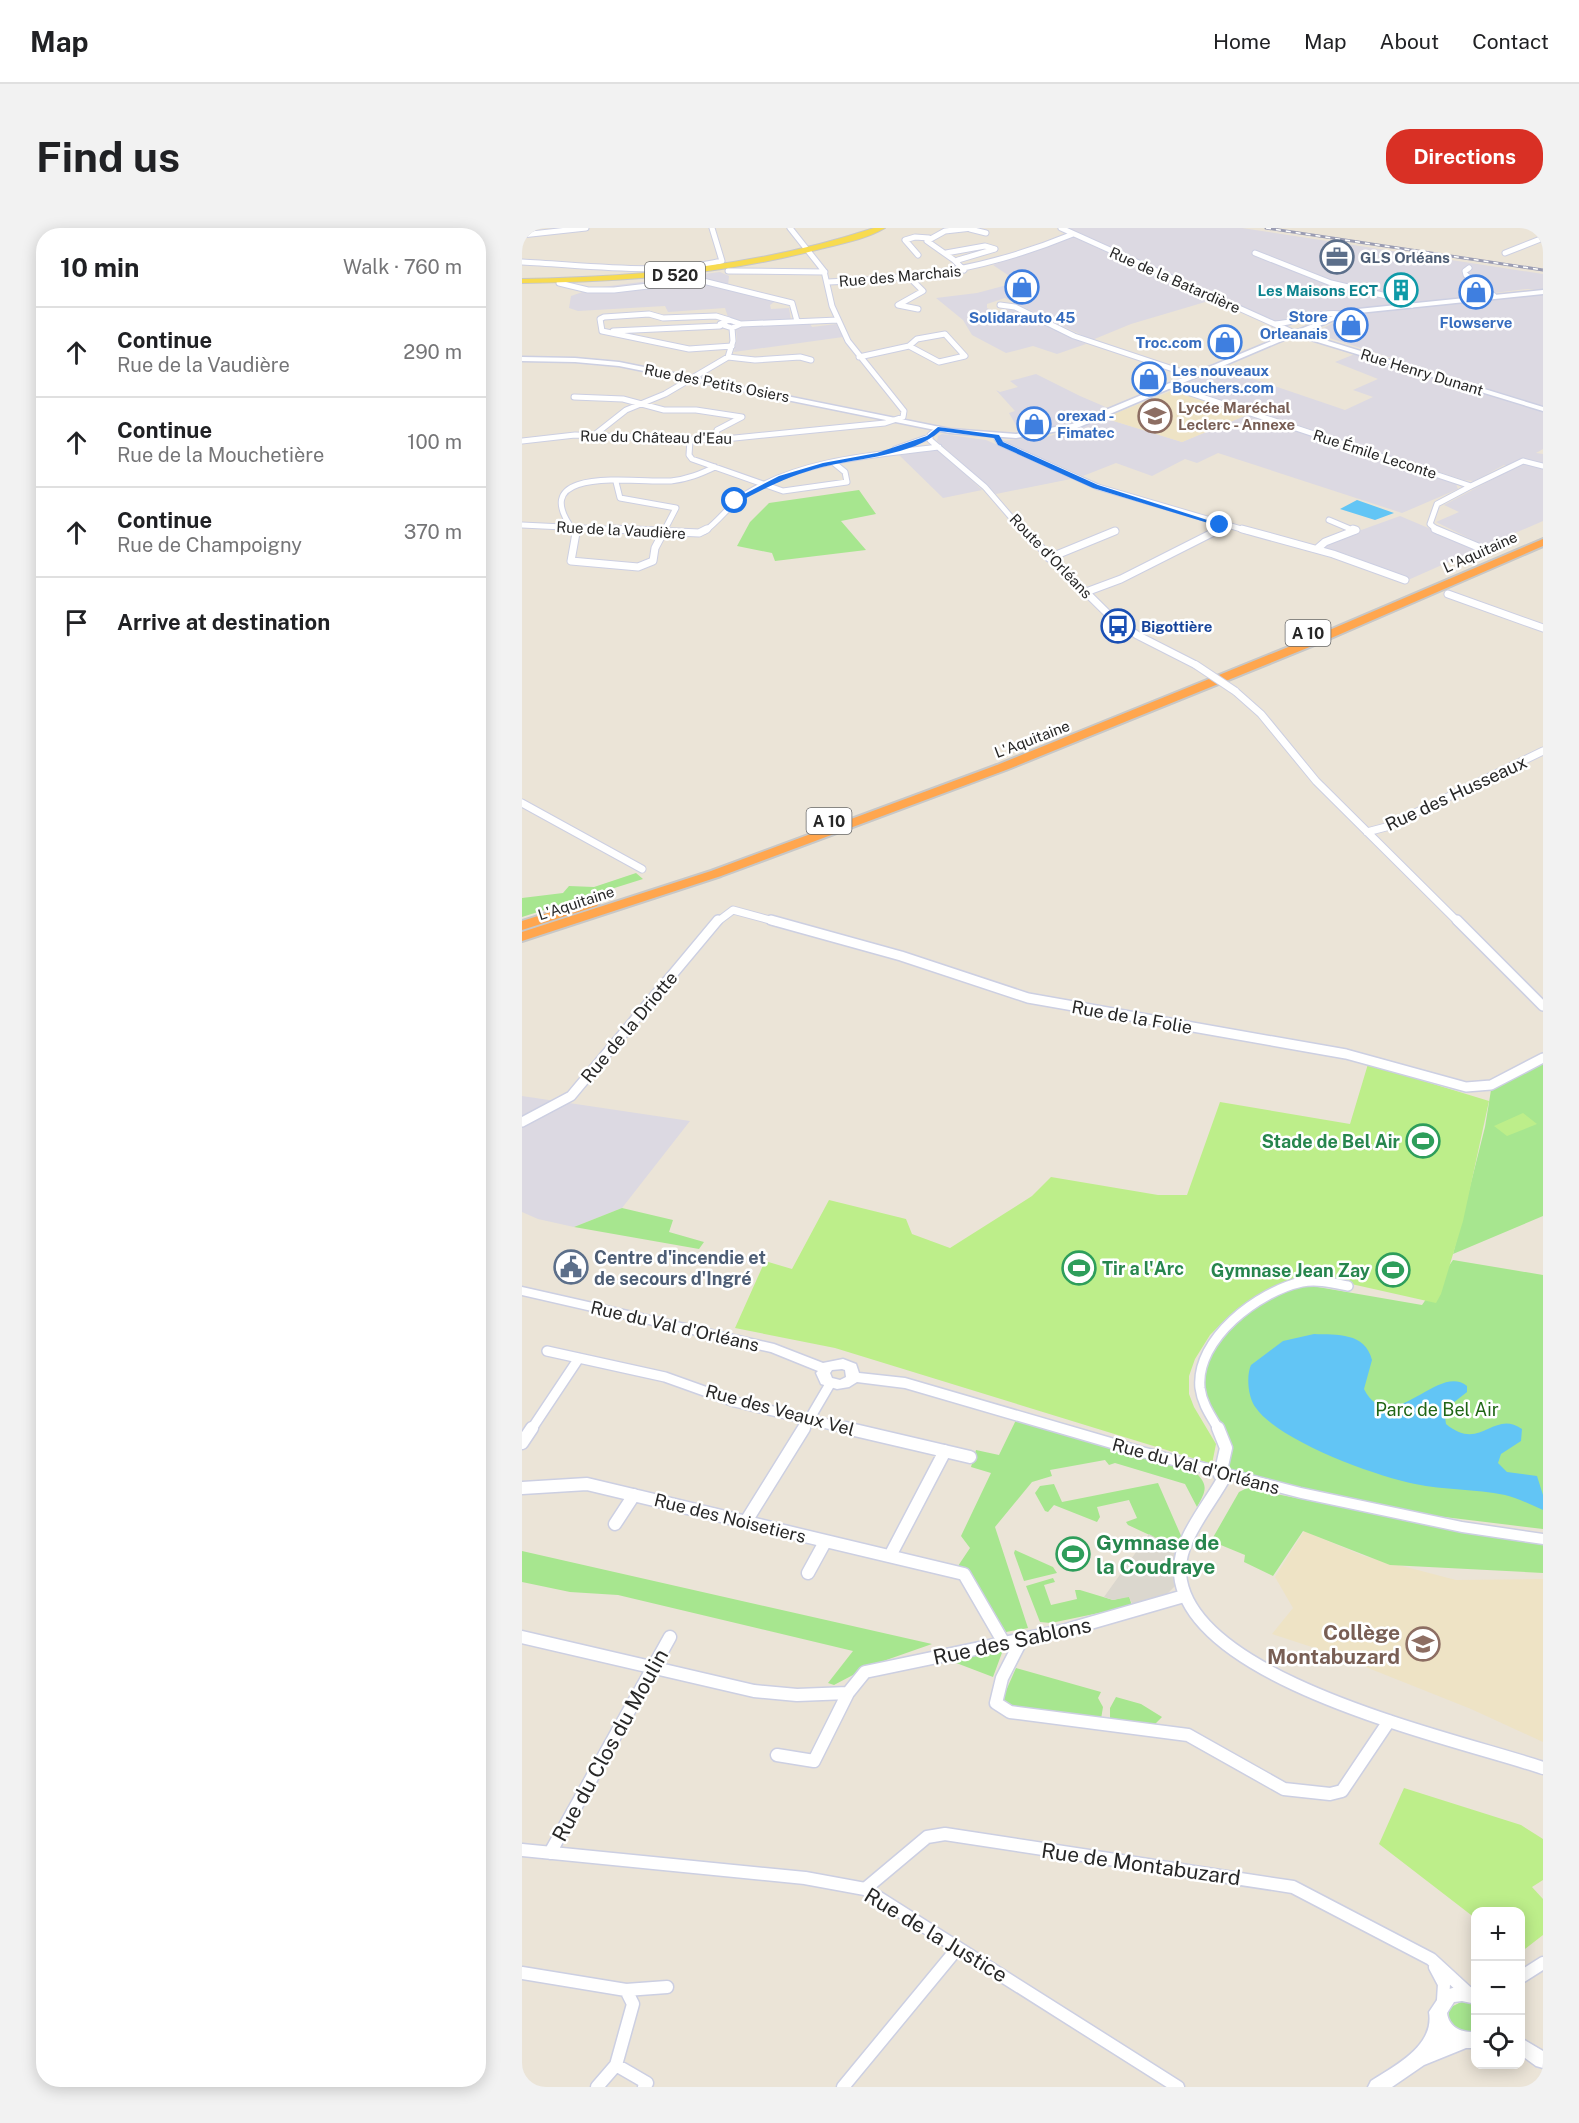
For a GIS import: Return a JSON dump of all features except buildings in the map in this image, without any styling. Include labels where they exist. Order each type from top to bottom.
[{"type":"highway","name":"L'Aquitaine","points":[[522,926],[745,851],[1021,750],[1212,673],[1543,534]]},
{"type":"highway","name":"L'Aquitaine","points":[[522,938],[765,856],[988,774],[1233,676],[1543,542]]},
{"type":"highway","points":[[1493,564],[1543,548]]},
{"type":"main road","name":"D 520","points":[[522,280],[671,275],[772,258],[809,249],[873,228]]},
{"type":"main road","name":"D 520","points":[[592,279],[662,274],[784,252],[820,249],[881,228]]},
{"type":"main road","name":"D 520","points":[[753,261],[800,254],[809,249]]},
{"type":"main road","points":[[522,280],[662,274]]},
{"type":"main road","points":[[522,280],[560,283],[615,282],[671,275]]},
{"type":"street","points":[[522,234],[586,228]]},
{"type":"street","points":[[522,262],[662,268],[717,263],[722,261],[712,228]]},
{"type":"street","points":[[790,228],[825,272],[829,298],[837,319],[859,357],[904,411],[905,416],[898,420]]},
{"type":"street","points":[[918,255],[906,244],[905,240],[915,237],[929,238],[942,231],[971,228],[986,233]]},
{"type":"street","name":"Rue de la Batardière","points":[[1061,228],[1290,333]]},
{"type":"street","points":[[942,231],[956,237]]},
{"type":"street","name":"Rue des Marchais","points":[[828,282],[909,277],[964,270],[1073,234]]},
{"type":"street","points":[[929,238],[927,243],[958,260],[964,270]]},
{"type":"street","points":[[1505,253],[1543,238]]},
{"type":"street","points":[[912,248],[931,246]]},
{"type":"street","points":[[946,253],[985,246],[995,249],[958,260]]},
{"type":"street","points":[[1255,253],[1331,283],[1408,301],[1412,305]]},
{"type":"street","points":[[1469,268],[1465,273],[1494,296]]},
{"type":"street","points":[[728,271],[732,273],[825,272]]},
{"type":"street","points":[[909,277],[923,291],[898,305],[918,309]]},
{"type":"street","points":[[560,283],[588,290],[588,294],[595,290],[704,280],[735,291],[792,303],[797,321]]},
{"type":"street","points":[[1273,325],[1294,323],[1324,312],[1341,314],[1541,292]]},
{"type":"street","points":[[1000,305],[1015,307],[1074,336],[1194,376]]},
{"type":"street","points":[[602,331],[600,319],[604,317],[649,314],[663,318],[716,316],[741,324]]},
{"type":"street","points":[[1290,333],[1300,333],[1341,314]]},
{"type":"street","points":[[663,318],[665,328]]},
{"type":"street","points":[[602,331],[720,325],[732,328],[741,324],[837,319]]},
{"type":"street","points":[[720,325],[729,320]]},
{"type":"street","points":[[728,357],[732,346],[732,328]]},
{"type":"street","points":[[602,331],[689,350],[732,346]]},
{"type":"street","name":"Rue des Petits Osiers","points":[[522,361],[611,363],[938,429],[996,436],[1030,435],[1062,429],[1194,376],[1290,333]]},
{"type":"street","name":"Rue Henry Dunant","points":[[1300,333],[1543,409]]},
{"type":"street","points":[[859,357],[909,346],[917,339],[945,334],[965,356],[939,362],[909,346]]},
{"type":"street","points":[[593,436],[626,410],[665,394],[728,357],[762,360],[800,357],[811,360]]},
{"type":"street","name":"Rue Émile Leconte","points":[[1169,386],[1471,486]]},
{"type":"street","points":[[574,397],[623,399],[664,410],[702,411],[733,418],[717,430],[715,440]]},
{"type":"street","name":"Rue du Château d'Eau","points":[[522,441],[593,436],[715,440],[898,420]]},
{"type":"street","points":[[929,437],[938,429]]},
{"type":"street","points":[[996,436],[1000,443],[1095,486],[1222,525],[1348,557],[1405,580]]},
{"type":"street","name":"Route d'Orléans","points":[[929,437],[985,487],[1049,558],[1127,629],[1196,665],[1235,691],[1261,714],[1301,765],[1510,976]]},
{"type":"street","name":"Rue de la Vaudière","points":[[879,455],[929,437]]},
{"type":"street","points":[[690,440],[690,457],[785,491],[848,482],[845,472],[834,463]]},
{"type":"street","name":"Rue de la Vaudière","points":[[522,525],[693,533],[708,530],[729,506],[764,484],[800,471],[879,455],[939,447]]},
{"type":"street","points":[[1478,547],[1432,528],[1430,524],[1437,504],[1523,460],[1543,466]]},
{"type":"street","points":[[616,482],[620,498],[676,508],[655,548],[653,561],[638,567],[571,561],[576,533],[563,516],[565,490],[583,483],[681,480],[715,467]]},
{"type":"street","points":[[1318,548],[1325,542],[1356,530],[1329,520]]},
{"type":"street","points":[[1086,592],[1136,572],[1220,529],[1222,525]]},
{"type":"street","points":[[1049,558],[1079,549],[1091,540],[1115,531]]},
{"type":"street","points":[[1448,594],[1543,628]]},
{"type":"street","name":"Rue des Husseaux","points":[[1367,832],[1386,827],[1543,752]]},
{"type":"street","points":[[522,803],[596,846],[642,869]]},
{"type":"street","name":"Rue de la Folie","points":[[723,915],[733,910],[751,913],[891,953],[1041,1002],[1335,1051],[1466,1087],[1491,1084],[1543,1058]]},
{"type":"street","name":"Rue de la Driotte","points":[[522,1122],[571,1096],[723,915]]},
{"type":"street","points":[[1510,976],[1543,1006]]},
{"type":"street","points":[[1510,976],[1543,1012]]},
{"type":"street","points":[[1348,1286],[1322,1282],[1294,1284],[1246,1310],[1215,1341],[1202,1369],[1200,1387],[1204,1405],[1227,1446],[1223,1476],[1184,1552],[1180,1576],[1184,1596],[1198,1618],[1234,1654],[1302,1688],[1389,1721],[1512,1755],[1543,1768]]},
{"type":"street","name":"Rue du Val d'Orléans","points":[[522,1291],[774,1348],[825,1369],[843,1364],[851,1367],[854,1377]]},
{"type":"street","name":"Rue des Veaux Vel","points":[[547,1351],[665,1377],[735,1402],[970,1457]]},
{"type":"street","points":[[522,1443],[579,1358]]},
{"type":"street","points":[[745,1523],[830,1384],[823,1378],[825,1369]]},
{"type":"street","name":"Rue du Val d'Orléans","points":[[830,1384],[846,1383],[854,1377],[905,1383],[1223,1476],[1356,1507],[1479,1531],[1543,1539]]},
{"type":"street","points":[[890,1556],[945,1450]]},
{"type":"street","name":"Rue des Noisetiers","points":[[522,1488],[587,1484],[964,1574],[1004,1643]]},
{"type":"street","name":"Rue des Noisetiers","points":[[615,1524],[634,1495]]},
{"type":"street","name":"Rue des Noisetiers","points":[[808,1573],[825,1542]]},
{"type":"street","name":"Rue des Sablons","points":[[777,1755],[813,1761],[848,1693],[865,1672],[1098,1623],[1184,1596]]},
{"type":"street","points":[[522,1637],[754,1691],[797,1695],[848,1693]]},
{"type":"street","name":"Rue du Clos du Moulin","points":[[550,1852],[670,1637]]},
{"type":"street","points":[[1022,1639],[1004,1671],[997,1696],[996,1703],[1010,1712],[1188,1735],[1284,1789],[1330,1794],[1342,1791],[1389,1721]]},
{"type":"street","name":"Rue de Montabuzard","points":[[865,1889],[927,1837],[945,1834],[1293,1887],[1439,1964],[1471,1993]]},
{"type":"street","name":"Rue de la Justice","points":[[522,1850],[793,1876],[865,1889],[1178,2087]]},
{"type":"street","points":[[843,2087],[957,1949]]},
{"type":"street","name":"Rue de Montabuzard","points":[[1419,1954],[1442,1977],[1443,2000]]},
{"type":"street","points":[[522,1973],[626,1990],[667,1987]]},
{"type":"street","points":[[597,2087],[616,2065],[633,2004],[626,1990]]},
{"type":"street","points":[[1418,2059],[1432,2041],[1443,2000],[1455,1994],[1471,1995]]},
{"type":"street","points":[[1439,2018],[1448,2033],[1471,2040]]},
{"type":"street","points":[[1377,2087],[1418,2059],[1450,2044],[1471,2040]]},
{"type":"street","points":[[1525,2049],[1542,2060]]},
{"type":"street","points":[[1525,2054],[1542,2060]]},
{"type":"street","points":[[616,2065],[647,2083],[644,2087]]},
{"type":"shaded area","points":[[1066,228],[1242,228],[1543,274],[1543,290],[1527,289],[1342,312],[1325,310],[1306,318],[1274,322]]},
{"type":"shaded area","points":[[1066,238],[1076,238],[1212,300],[1131,324],[1092,340],[1005,298],[987,304],[987,308],[997,312],[1011,309],[1086,344],[1057,354],[1033,346],[1006,353],[972,335],[963,320],[936,298],[977,293],[1007,285],[1008,275],[993,265]]},
{"type":"shaded area","points":[[720,272],[729,276],[728,286],[780,298],[770,305],[771,309],[789,308],[791,320],[745,322],[728,317],[725,308],[668,312],[665,306],[578,311],[569,308],[571,296],[594,288]]},
{"type":"shaded area","points":[[1543,294],[1543,407],[1314,333],[1348,315]]},
{"type":"shaded area","points":[[809,322],[812,327],[836,324],[843,337],[734,352],[737,339],[736,330],[745,326]]},
{"type":"shaded area","points":[[1355,354],[1361,356],[1360,360],[1376,360],[1543,412],[1543,449],[1536,453],[1543,454],[1543,521],[1485,546],[1436,522],[1459,512],[1444,505],[1514,468],[1504,465],[1474,481],[1464,480],[1182,387],[1182,385],[1224,369],[1345,410],[1373,397],[1353,390],[1378,379],[1335,362]]},
{"type":"shaded area","points":[[1036,374],[1108,408],[1057,428],[1021,434],[1009,413],[1015,411],[996,390],[1000,392],[1018,387],[1010,381]]},
{"type":"shaded area","points":[[1174,390],[1247,415],[1182,442],[1104,418]]},
{"type":"shaded area","points":[[1247,415],[1456,484],[1458,489],[1402,513],[1218,453],[1197,463],[1185,459],[1152,476],[1116,463],[1083,476],[1002,441],[1047,437],[1104,418],[1182,442]]},
{"type":"shaded area","points":[[942,434],[986,440],[1076,478],[996,494],[937,441],[938,436]]},
{"type":"shaded area","points":[[939,449],[982,490],[943,498],[899,455]]},
{"type":"shaded area","points":[[1400,516],[1478,549],[1408,580],[1349,555],[1317,546]]},
{"type":"shaded area","points":[[522,1096],[690,1121],[622,1208],[574,1227],[538,1219],[522,1212]]},
{"type":"shaded area","name":"Collège Montabuzard","points":[[1304,1531],[1364,1556],[1456,1580],[1543,1579],[1543,1742],[1471,1709],[1333,1654],[1272,1634],[1293,1608],[1275,1577]]},
{"type":"shaded area","points":[[1149,1534],[1156,1538],[1162,1550],[1179,1547],[1175,1586],[1164,1597],[1134,1608],[1129,1597],[1113,1600],[1104,1597]]},
{"type":"green space","points":[[859,490],[876,514],[841,521],[866,550],[775,561],[772,553],[737,546],[750,522],[769,503]]},
{"type":"green space","points":[[636,873],[643,879],[522,917],[522,898],[563,893],[569,886],[594,887]]},
{"type":"green space","points":[[1368,1064],[1489,1101],[1463,1221],[1441,1294],[1436,1303],[1329,1279],[1260,1297],[1226,1319],[1210,1335],[1195,1359],[1189,1376],[1189,1394],[1194,1407],[1216,1444],[1212,1464],[835,1348],[735,1328],[765,1261],[792,1269],[829,1200],[906,1219],[912,1234],[950,1248],[1032,1196],[1051,1177],[1158,1195],[1187,1195],[1220,1102],[1350,1124]]},
{"type":"green space","points":[[1543,1064],[1543,1216],[1453,1254],[1485,1127],[1491,1090]]},
{"type":"green space","points":[[1523,1113],[1537,1124],[1507,1136],[1494,1126]]},
{"type":"green space","points":[[622,1208],[673,1220],[669,1232],[704,1242],[699,1249],[574,1227]]},
{"type":"green space","name":"Parc de Bel Air","points":[[1453,1260],[1543,1275],[1543,1529],[1395,1511],[1222,1470],[1225,1462],[1200,1387],[1209,1351],[1247,1309],[1286,1288],[1312,1286],[1422,1305]]},
{"type":"green space","points":[[1016,1420],[1195,1472],[1205,1488],[1197,1507],[1185,1484],[1115,1463],[1109,1465],[1105,1460],[1050,1470],[1052,1476],[1032,1482],[995,1527],[1028,1628],[1006,1632],[970,1572],[958,1566],[970,1548],[961,1536],[991,1473],[971,1467],[976,1450],[999,1455]]},
{"type":"green space","points":[[1158,1483],[1182,1538],[1179,1547],[1162,1550],[1156,1538],[1128,1525],[1126,1522],[1137,1518],[1129,1500],[1097,1507],[1100,1517],[1097,1522],[1054,1505],[1048,1512],[1045,1511],[1035,1493],[1040,1486],[1054,1484],[1062,1502]]},
{"type":"green space","points":[[1247,1488],[1445,1528],[1543,1544],[1543,1573],[1390,1565],[1303,1531],[1273,1576],[1244,1562],[1245,1555],[1211,1541],[1239,1492]]},
{"type":"green space","points":[[1015,1550],[1053,1567],[1057,1573],[1024,1581]]},
{"type":"green space","points":[[522,1551],[932,1644],[872,1665],[834,1685],[828,1683],[853,1651],[618,1595],[570,1592],[522,1582]]},
{"type":"green space","points":[[1053,1578],[1055,1582],[1044,1585],[1051,1605],[1077,1599],[1075,1590],[1080,1590],[1113,1600],[1129,1596],[1132,1606],[1051,1623],[1040,1622],[1026,1586]]},
{"type":"green space","points":[[999,1650],[1003,1650],[993,1677],[951,1661]]},
{"type":"green space","points":[[1016,1668],[1101,1692],[1098,1698],[1103,1707],[1101,1719],[1031,1708],[1019,1710],[1004,1704],[1001,1702]]},
{"type":"green space","points":[[1116,1697],[1141,1704],[1162,1717],[1151,1728],[1110,1722],[1110,1708]]},
{"type":"green space","points":[[1404,1788],[1521,1825],[1543,1839],[1543,1880],[1532,1887],[1543,1899],[1543,1935],[1525,1949],[1525,1907],[1471,1907],[1471,1915],[1379,1844]]},
{"type":"green space","points":[[1463,2001],[1471,2003],[1471,2033],[1465,2034],[1449,2024],[1449,2008]]},
{"type":"water","points":[[1357,500],[1394,513],[1375,520],[1340,509]]},
{"type":"water","points":[[1314,1334],[1341,1335],[1363,1344],[1372,1360],[1364,1389],[1375,1403],[1387,1407],[1401,1405],[1442,1384],[1455,1381],[1467,1386],[1467,1392],[1444,1410],[1446,1424],[1458,1432],[1469,1434],[1503,1424],[1512,1424],[1522,1429],[1521,1441],[1501,1454],[1498,1463],[1507,1472],[1537,1476],[1543,1495],[1543,1510],[1505,1495],[1426,1486],[1398,1480],[1329,1455],[1285,1433],[1268,1420],[1251,1399],[1248,1381],[1251,1365],[1283,1341]]},
{"type":"railway","points":[[1266,228],[1543,270]]},
{"type":"place","name":"GLS Orléans","points":[[1337,257]]},
{"type":"place","name":"Solidarauto 45","points":[[1022,287]]},
{"type":"place","name":"Les Maisons ECT","points":[[1401,290]]},
{"type":"place","name":"Flowserve","points":[[1476,292]]},
{"type":"place","name":"Store Orleanais","points":[[1351,325]]},
{"type":"place","name":"Troc.com","points":[[1225,342]]},
{"type":"place","name":"Les nouveaux Bouchers.com","points":[[1149,379]]},
{"type":"place","name":"Lycée Maréchal Leclerc - Annexe","points":[[1155,416]]},
{"type":"place","name":"orexad - Fimatec","points":[[1034,424]]},
{"type":"place","name":"Bigottière","points":[[1118,626]]},
{"type":"place","name":"Stade de Bel Air","points":[[1423,1141]]},
{"type":"place","name":"Centre d'incendie et de secours d'Ingré","points":[[571,1267]]},
{"type":"place","name":"Tir a l'Arc","points":[[1079,1268]]},
{"type":"place","name":"Gymnase Jean Zay","points":[[1393,1270]]},
{"type":"place","name":"Gymnase de la Coudraye","points":[[1073,1554]]},
{"type":"place","name":"Collège Montabuzard","points":[[1423,1644]]},
{"type":"route","points":[[735,501],[754,489],[781,477],[823,465],[879,455],[929,437],[938,429],[996,436],[1000,443],[1095,486],[1220,525]]}]
